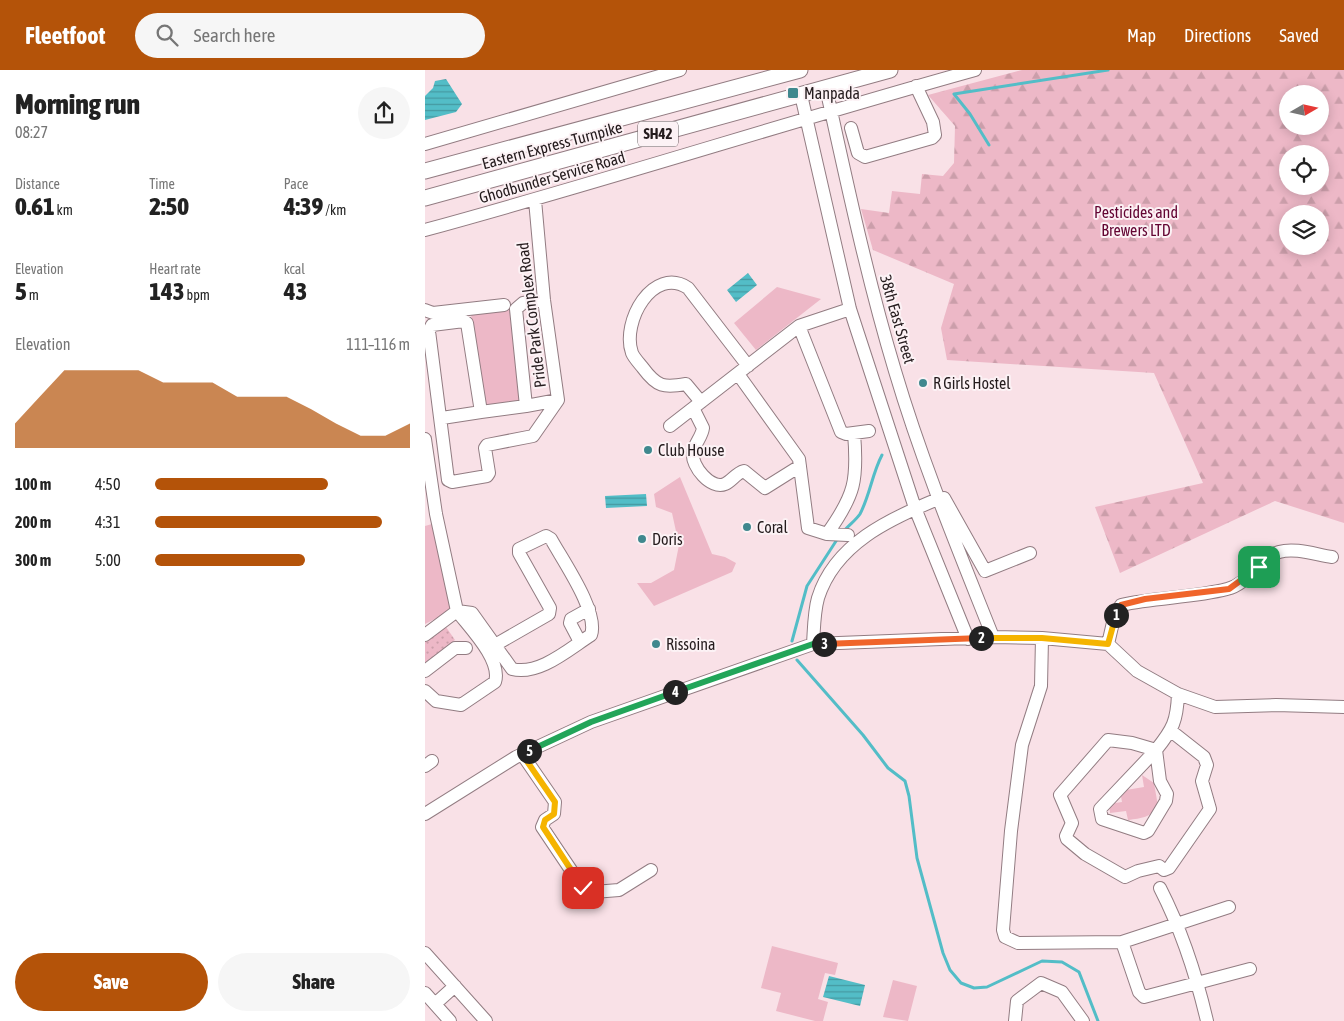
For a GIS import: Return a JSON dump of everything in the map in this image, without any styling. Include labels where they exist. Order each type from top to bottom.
[{"type":"main road","name":"Eastern Express Turnpike","points":[[425,171],[800,70]]},
{"type":"main road","name":"Eastern Express Turnpike","points":[[425,198],[890,70]]},
{"type":"street","points":[[425,144],[680,70]]},
{"type":"street","name":"Ghodbunder Service Road","points":[[425,230],[535,200],[831,110],[975,70]]},
{"type":"street","points":[[851,128],[858,153],[865,157],[932,138],[935,135],[933,122],[916,86]]},
{"type":"street","name":"38th East Street","points":[[826,88],[860,242],[895,371],[993,637]]},
{"type":"street","points":[[801,95],[850,309],[915,508],[968,639]]},
{"type":"street","name":"Pride Park Complex Road","points":[[481,412],[467,323],[464,321],[432,325],[429,331],[449,480],[451,482],[487,476],[489,473],[485,448],[487,445],[533,436],[558,400],[544,300],[535,200]]},
{"type":"street","points":[[837,248],[860,242]]},
{"type":"street","points":[[800,466],[765,488],[744,471],[724,484],[716,486],[711,484],[694,463],[692,455],[703,428],[697,405],[686,384],[667,387],[656,384],[632,353],[631,334],[635,311],[644,296],[663,285],[674,282],[688,288],[743,370],[799,460],[800,466],[808,528],[827,534],[848,534]]},
{"type":"street","points":[[526,406],[516,309],[523,303],[544,300]]},
{"type":"street","name":"Pride Park Complex Road","points":[[425,310],[433,313],[504,305]]},
{"type":"street","points":[[670,426],[799,326],[850,309]]},
{"type":"street","points":[[799,326],[841,432],[846,434],[869,430]]},
{"type":"street","points":[[442,418],[558,400]]},
{"type":"street","points":[[827,534],[849,502],[853,489],[857,466],[854,433]]},
{"type":"street","points":[[425,439],[436,514],[457,611],[487,650],[496,667],[495,682],[461,705],[436,702],[425,687]]},
{"type":"street","points":[[813,644],[818,599],[829,574],[852,545],[864,536],[915,508],[940,497],[985,571],[1030,553]]},
{"type":"street","points":[[425,635],[457,611],[472,613],[512,669],[521,672],[538,667],[591,636],[593,628],[589,609],[551,539],[546,536],[519,549],[519,553],[551,608],[549,614],[495,645]]},
{"type":"street","points":[[1108,644],[1114,618],[1121,605],[1145,599],[1229,589],[1244,580],[1267,557],[1281,551],[1333,557]]},
{"type":"street","points":[[580,642],[570,623],[571,618],[589,609]]},
{"type":"street","points":[[427,810],[522,754],[591,722],[813,644],[993,637],[1042,638],[1108,644],[1137,671],[1178,694],[1215,707],[1275,705],[1344,707]]},
{"type":"street","points":[[1042,638],[1041,686],[1022,745],[1019,764],[1011,832],[1003,934],[1010,940],[1018,942],[1122,942],[1229,907]]},
{"type":"street","points":[[425,671],[455,648],[466,648]]},
{"type":"street","points":[[1156,750],[1160,781],[1167,794],[1166,801],[1148,831],[1144,834],[1102,819],[1100,809],[1139,765],[1156,750],[1171,731],[1177,715],[1178,694]]},
{"type":"street","points":[[1156,750],[1132,743],[1108,740],[1060,795],[1071,823],[1066,836],[1067,839],[1085,854],[1125,877],[1138,871],[1159,866],[1164,870],[1169,868],[1210,809],[1203,781],[1207,765],[1204,757],[1171,731]]},
{"type":"street","points":[[522,754],[555,802],[554,814],[545,820],[543,827],[583,888],[594,892],[619,890],[651,870]]},
{"type":"street","points":[[1160,888],[1178,924],[1198,982],[1207,1021]]},
{"type":"street","points":[[1122,942],[1139,992],[1144,996],[1250,969]]},
{"type":"street","points":[[425,953],[486,1021]]},
{"type":"street","points":[[1015,1021],[1017,1001],[1041,983],[1062,992],[1083,1021]]},
{"type":"street","points":[[435,1004],[455,986]]},
{"type":"street","points":[[425,994],[450,1021]]},
{"type":"green space","name":"Pesticides and Brewers LTD","points":[[1022,70],[1344,70],[1344,523],[1275,501],[1120,573],[1095,507],[1203,483],[1154,373],[947,360],[941,328],[954,284],[873,250],[861,209],[889,213],[892,191],[920,194],[922,174],[943,176],[954,163],[955,126],[928,95]]},
{"type":"green space","points":[[777,287],[821,299],[756,350],[734,323]]},
{"type":"green space","points":[[510,309],[523,405],[484,411],[471,314]]},
{"type":"green space","points":[[680,477],[712,554],[725,557],[736,563],[732,572],[654,606],[637,583],[651,583],[674,570],[679,545],[672,513],[656,507],[654,494]]},
{"type":"green space","points":[[432,524],[451,611],[425,624],[425,526]]},
{"type":"green space","points":[[446,627],[455,640],[425,663],[425,641]]},
{"type":"green space","points":[[1142,775],[1154,783],[1158,806],[1155,810],[1145,817],[1128,820],[1126,811],[1110,813],[1109,804],[1122,802],[1120,791],[1144,787]]},
{"type":"green space","points":[[772,946],[838,963],[835,975],[825,973],[818,999],[828,1002],[823,1021],[815,1021],[776,1011],[781,993],[761,988]]},
{"type":"green space","points":[[893,980],[917,986],[908,1021],[883,1017]]},
{"type":"water","points":[[446,79],[462,104],[456,112],[425,120],[425,96],[433,88],[435,81]]},
{"type":"water","points":[[748,273],[757,285],[736,302],[727,290]]},
{"type":"water","points":[[646,494],[647,506],[606,508],[605,496]]},
{"type":"water","points":[[829,976],[865,985],[860,1006],[823,997]]},
{"type":"waterway","points":[[989,145],[970,114],[954,94],[1108,70]]},
{"type":"waterway","points":[[844,531],[860,514],[882,455]]},
{"type":"waterway","points":[[792,641],[807,586],[838,538]]},
{"type":"waterway","points":[[797,660],[863,735],[888,768],[905,781],[909,796],[917,858],[943,953],[950,970],[961,983],[974,988],[987,987],[1042,961],[1062,962],[1079,972],[1098,1021]]},
{"type":"place","name":"Manpada","points":[[793,93]]},
{"type":"place","name":"R Girls Hostel","points":[[923,383]]},
{"type":"place","name":"Club House","points":[[648,450]]},
{"type":"place","name":"Coral","points":[[747,527]]},
{"type":"place","name":"Doris","points":[[642,539]]},
{"type":"place","name":"Rissoina","points":[[656,644]]},
{"type":"route","points":[[583,888],[543,827],[545,820],[554,814],[555,802],[547,787],[522,754],[591,722],[813,644],[993,637],[1042,638],[1108,644],[1114,618],[1121,605],[1145,599],[1229,589],[1244,580],[1259,567]]}]
